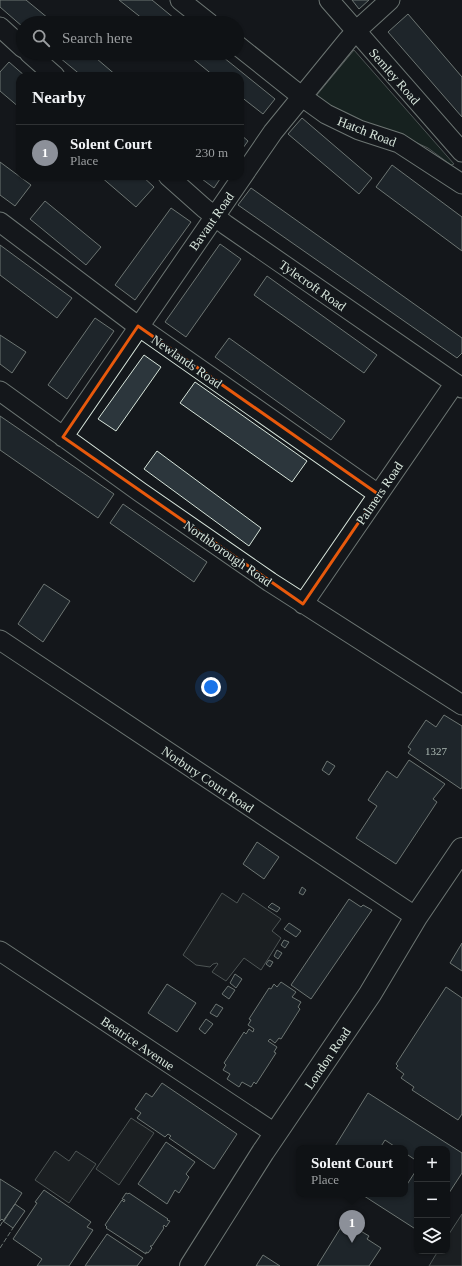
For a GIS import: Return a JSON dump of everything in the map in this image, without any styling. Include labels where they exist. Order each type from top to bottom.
[{"type":"highway","name":"London Road","points":[[191,1266],[276,1134],[370,994],[416,918],[462,849]]},
{"type":"street","points":[[180,0],[200,16]]},
{"type":"street","name":"Semley Road","points":[[329,0],[462,152]]},
{"type":"street","name":"Bavant Road","points":[[244,173],[301,96],[356,31],[390,0]]},
{"type":"street","points":[[0,27],[16,42]]},
{"type":"street","name":"Hatch Road","points":[[244,51],[326,114],[343,123],[403,145],[462,184]]},
{"type":"street","points":[[37,60],[50,72]]},
{"type":"street","name":"Tylecroft Road","points":[[173,180],[214,216],[458,386]]},
{"type":"street","name":"Bavant Road","points":[[63,437],[239,180]]},
{"type":"street","name":"Newlands Road","points":[[0,222],[138,326],[378,494]]},
{"type":"street","name":"Palmers Road","points":[[303,604],[378,494],[458,386]]},
{"type":"street","name":"Northborough Road","points":[[0,391],[202,535],[303,604],[462,705]]},
{"type":"street","name":"Norbury Court Road","points":[[0,640],[416,918]]},
{"type":"street","name":"Beatrice Avenue","points":[[0,952],[276,1134]]},
{"type":"highlighted area","points":[[138,326],[378,494],[303,604],[63,437]]},
{"type":"green space","points":[[354,50],[454,164],[451,165],[428,148],[395,133],[366,124],[330,106],[316,96]]},
{"type":"shaded area","points":[[222,893],[237,903],[243,893],[281,919],[272,931],[281,938],[261,970],[244,958],[226,981],[212,972],[218,964],[217,963],[210,967],[196,965],[183,955]]},
{"type":"shaded area","points":[[131,1118],[154,1133],[119,1185],[96,1169]]},
{"type":"shaded area","points":[[55,1151],[69,1161],[76,1151],[96,1164],[69,1203],[35,1180]]},
{"type":"shaded area","points":[[462,1214],[462,1266],[429,1266],[436,1254],[450,1254],[450,1232]]},
{"type":"building","points":[[0,0],[26,0],[45,16],[16,16],[16,21],[0,7]]},
{"type":"building","points":[[119,0],[152,0],[171,16],[139,16]]},
{"type":"building","points":[[352,0],[369,0],[359,9]]},
{"type":"building","points":[[408,14],[462,77],[462,117],[388,32]]},
{"type":"building","points":[[63,60],[98,60],[112,72],[77,72]]},
{"type":"building","points":[[195,60],[227,60],[242,72],[209,72]]},
{"type":"building","points":[[9,62],[20,72],[16,72],[16,105],[0,91],[0,72]]},
{"type":"building","points":[[244,74],[275,99],[263,114],[244,99]]},
{"type":"building","points":[[302,118],[372,178],[359,194],[288,134]]},
{"type":"building","points":[[244,138],[248,141],[244,146]]},
{"type":"building","points":[[0,162],[16,174],[16,180],[24,180],[31,185],[15,206],[0,195]]},
{"type":"building","points":[[392,165],[462,217],[462,251],[376,187]]},
{"type":"building","points":[[105,180],[146,180],[154,187],[136,207]]},
{"type":"building","points":[[203,180],[219,180],[214,188]]},
{"type":"building","points":[[251,188],[462,338],[462,353],[457,358],[238,205]]},
{"type":"building","points":[[45,201],[101,247],[86,265],[30,219]]},
{"type":"building","points":[[171,208],[191,222],[135,300],[115,285]]},
{"type":"building","points":[[220,244],[241,259],[186,337],[165,322]]},
{"type":"building","points":[[0,245],[72,298],[57,318],[0,275]]},
{"type":"building","points":[[267,276],[377,355],[364,373],[254,295]]},
{"type":"building","points":[[95,318],[114,331],[67,399],[48,385]]},
{"type":"building","points":[[0,335],[26,352],[12,373],[0,364]]},
{"type":"building","points":[[229,338],[345,421],[331,440],[215,357]]},
{"type":"building","points":[[144,355],[161,367],[116,431],[98,419]]},
{"type":"building","points":[[195,382],[307,461],[292,482],[180,403]]},
{"type":"building","points":[[0,416],[114,494],[98,518],[0,450]]},
{"type":"building","points":[[157,451],[261,528],[249,546],[144,469]]},
{"type":"building","points":[[123,504],[207,562],[194,582],[110,523]]},
{"type":"building","points":[[44,584],[70,601],[43,642],[18,624]]},
{"type":"building","points":[[444,715],[462,726],[461,789],[408,753],[411,749],[408,747],[426,720],[436,727]]},
{"type":"building","points":[[409,760],[445,784],[433,799],[437,802],[396,864],[356,838],[377,806],[368,800],[387,771],[397,778]]},
{"type":"building","points":[[327,761],[335,766],[329,775],[322,770]]},
{"type":"building","points":[[257,842],[279,857],[264,879],[243,864]]},
{"type":"building","points":[[302,887],[306,890],[303,895],[299,893]]},
{"type":"building","points":[[349,899],[361,907],[363,905],[372,910],[311,999],[291,985]]},
{"type":"building","points":[[272,903],[280,908],[277,912],[268,907]]},
{"type":"building","points":[[289,923],[301,931],[296,937],[284,929]]},
{"type":"building","points":[[284,940],[289,942],[285,948],[281,945]]},
{"type":"building","points":[[462,943],[462,971],[450,963]]},
{"type":"building","points":[[277,950],[282,953],[278,959],[274,956]]},
{"type":"building","points":[[269,960],[273,962],[270,967],[266,964]]},
{"type":"building","points":[[235,974],[242,979],[236,988],[230,983]]},
{"type":"building","points":[[281,982],[296,992],[292,997],[301,1002],[298,1007],[300,1009],[281,1039],[279,1038],[275,1043],[270,1039],[268,1041],[277,1047],[274,1052],[276,1053],[256,1084],[254,1082],[251,1087],[242,1082],[239,1087],[227,1079],[230,1074],[223,1070],[226,1065],[224,1063],[244,1032],[246,1034],[249,1029],[253,1032],[254,1029],[248,1025],[251,1020],[249,1019],[269,988],[271,989],[274,984],[277,987]]},
{"type":"building","points":[[167,984],[196,1003],[177,1032],[148,1013]]},
{"type":"building","points":[[228,986],[235,990],[229,999],[222,994]]},
{"type":"building","points":[[446,987],[462,998],[462,1114],[458,1120],[412,1090],[414,1087],[401,1078],[404,1074],[396,1068],[398,1066],[396,1064]]},
{"type":"building","points":[[216,1004],[223,1008],[217,1017],[210,1013]]},
{"type":"building","points":[[206,1019],[213,1024],[205,1034],[199,1029]]},
{"type":"building","points":[[162,1083],[237,1134],[214,1169],[169,1138],[171,1136],[168,1134],[165,1137],[137,1118],[141,1113],[135,1109],[146,1093],[152,1097]]},
{"type":"building","points":[[368,1093],[462,1153],[462,1173],[450,1191],[450,1146],[414,1146],[414,1159],[408,1155],[408,1145],[392,1145],[385,1140],[382,1145],[336,1145]]},
{"type":"building","points":[[166,1142],[195,1162],[186,1174],[189,1177],[179,1193],[175,1190],[167,1204],[138,1184]]},
{"type":"building","points":[[414,1174],[414,1228],[366,1197],[408,1197],[408,1183]]},
{"type":"building","points":[[0,1179],[22,1193],[4,1221],[2,1219],[0,1221]]},
{"type":"building","points":[[44,1190],[91,1222],[87,1227],[93,1230],[69,1266],[37,1266],[42,1259],[13,1239]]},
{"type":"building","points":[[126,1193],[129,1193],[170,1221],[166,1227],[164,1225],[164,1228],[152,1246],[150,1246],[152,1248],[148,1253],[146,1252],[146,1254],[106,1228],[107,1227],[105,1225],[122,1200],[124,1202],[125,1200],[122,1199]]},
{"type":"building","points":[[15,1204],[25,1211],[13,1228],[3,1221]]},
{"type":"building","points":[[343,1224],[357,1233],[359,1230],[369,1236],[367,1239],[381,1248],[369,1266],[317,1266]]},
{"type":"building","points":[[107,1234],[143,1258],[137,1266],[85,1266]]},
{"type":"building","points":[[263,1255],[280,1266],[256,1266]]},
{"type":"fence","points":[[0,1226],[3,1221]]},
{"type":"fence","points":[[0,1248],[13,1228]]},
{"type":"place","name":"Solent Court","points":[[352,1243]]}]
